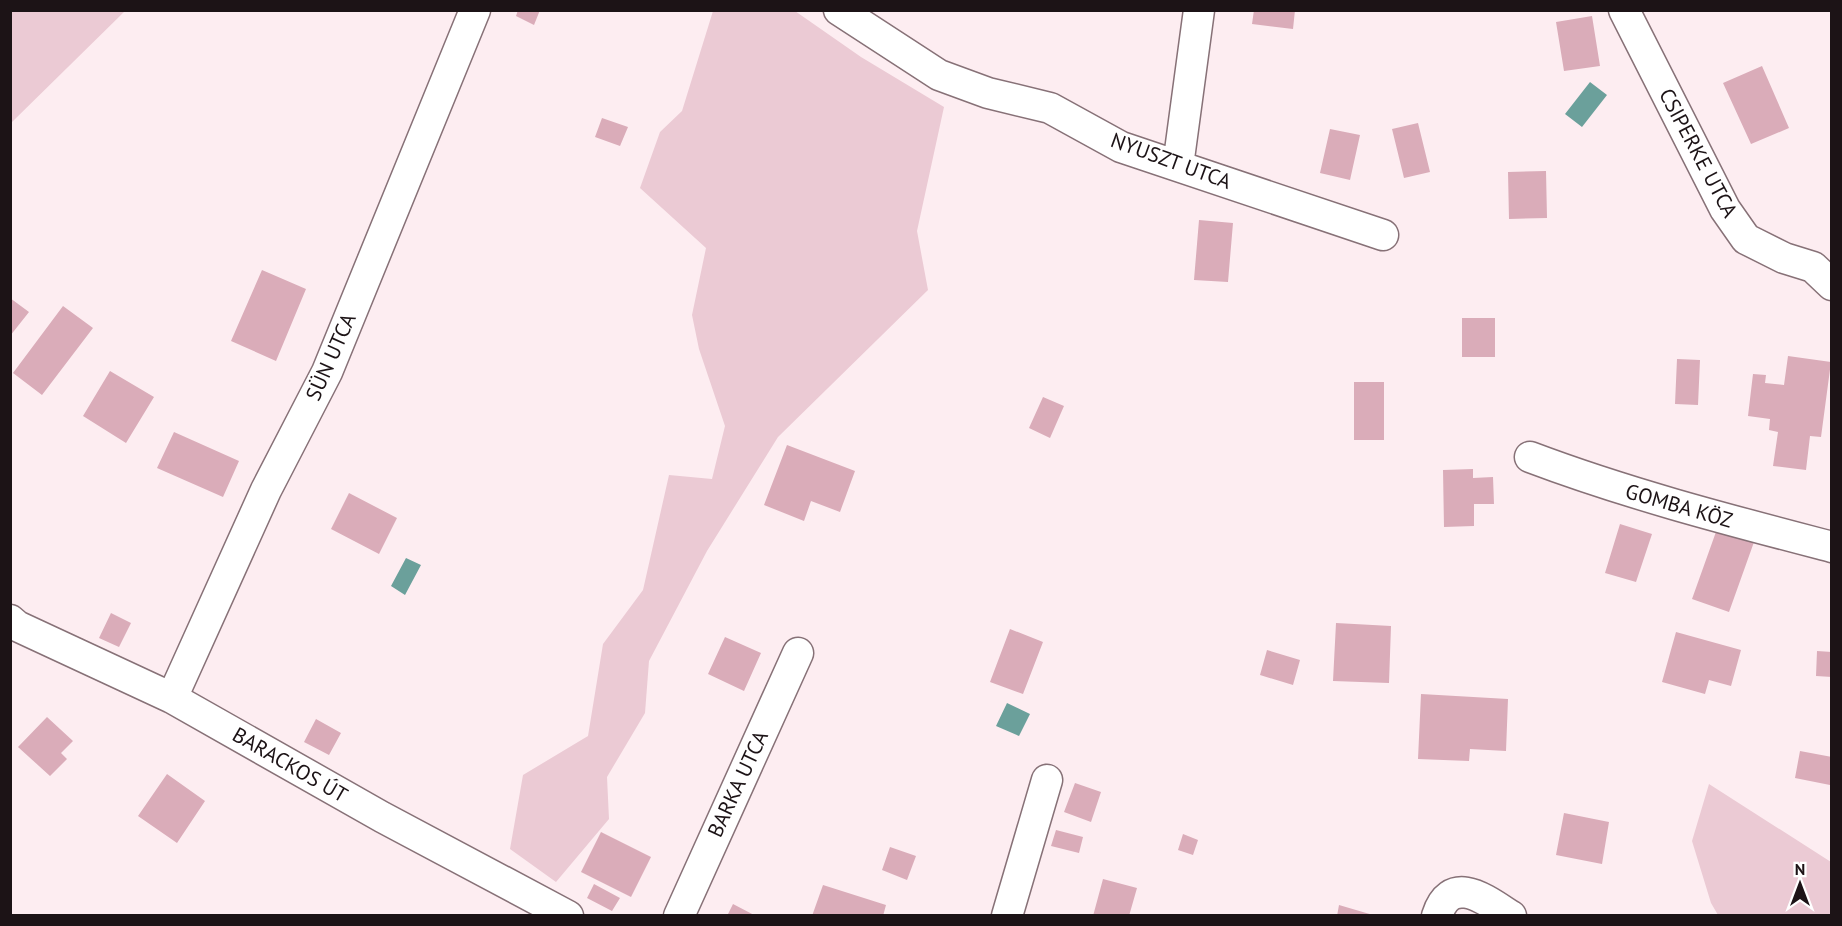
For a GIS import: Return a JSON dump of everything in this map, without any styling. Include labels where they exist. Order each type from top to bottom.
[{"type":"street","name":"SÜN UTCA","points":[[171,698],[266,490],[327,372],[476,10]]},
{"type":"street","name":"NYUSZT UTCA","points":[[839,10],[939,75],[988,93],[1050,108],[1121,147],[1383,235]]},
{"type":"street","points":[[1178,166],[1199,10]]},
{"type":"street","name":"CSIPERKE UTCA","points":[[1624,10],[1725,209],[1746,239],[1784,258],[1813,267],[1832,285]]},
{"type":"street","name":"GOMBA KÖZ","points":[[1530,457],[1593,481],[1680,507],[1832,547]]},
{"type":"street","name":"BARACKOS ÚT","points":[[12,624],[171,698],[382,817],[568,915]]},
{"type":"street","name":"BARKA UTCA","points":[[679,915],[798,653]]},
{"type":"street","points":[[1006,915],[1047,780]]},
{"type":"street","points":[[1437,915],[1447,897],[1457,892],[1469,892],[1511,915]]},
{"type":"shaded area","points":[[11,10],[125,10],[125,11],[11,123]]},
{"type":"shaded area","points":[[713,11],[795,11],[861,57],[944,107],[917,231],[928,290],[778,437],[707,551],[649,661],[645,713],[607,777],[609,819],[556,882],[510,849],[523,775],[588,736],[603,644],[643,590],[669,475],[712,479],[725,426],[699,349],[692,315],[706,248],[640,188],[660,132],[682,111]]},
{"type":"shaded area","points":[[1709,784],[1831,862],[1831,915],[1718,915],[1711,903],[1692,841]]},
{"type":"water","points":[[1590,82],[1607,95],[1582,127],[1565,114]]},
{"type":"water","points":[[406,558],[421,565],[405,595],[391,586]]},
{"type":"water","points":[[1007,703],[1030,714],[1019,736],[996,726]]},
{"type":"building","points":[[518,10],[540,10],[534,25],[516,16]]},
{"type":"building","points":[[1254,10],[1295,10],[1293,29],[1252,24]]},
{"type":"building","points":[[1592,16],[1600,66],[1564,71],[1556,22]]},
{"type":"building","points":[[1762,66],[1789,128],[1751,144],[1723,83]]},
{"type":"building","points":[[602,118],[628,127],[620,146],[595,137]]},
{"type":"building","points":[[1418,123],[1430,172],[1404,178],[1392,129]]},
{"type":"building","points":[[1330,129],[1360,135],[1350,180],[1320,173]]},
{"type":"building","points":[[1546,171],[1547,218],[1509,219],[1508,172]]},
{"type":"building","points":[[1199,220],[1233,223],[1228,282],[1194,280]]},
{"type":"building","points":[[262,270],[306,289],[276,361],[231,341]]},
{"type":"building","points":[[10,298],[29,312],[10,336]]},
{"type":"building","points":[[63,306],[93,328],[42,395],[13,373]]},
{"type":"building","points":[[1462,318],[1495,318],[1495,357],[1462,357]]},
{"type":"building","points":[[1788,356],[1831,362],[1821,437],[1810,436],[1806,470],[1773,466],[1778,432],[1769,430],[1770,419],[1748,416],[1753,374],[1766,375],[1765,383],[1784,385]]},
{"type":"building","points":[[1677,359],[1700,360],[1698,405],[1675,404]]},
{"type":"building","points":[[110,371],[154,397],[126,443],[83,416]]},
{"type":"building","points":[[1354,382],[1384,382],[1384,440],[1354,440]]},
{"type":"building","points":[[1043,397],[1064,406],[1050,438],[1029,428]]},
{"type":"building","points":[[174,432],[239,461],[223,497],[157,468]]},
{"type":"building","points":[[787,445],[855,471],[840,512],[811,501],[804,521],[764,505]]},
{"type":"building","points":[[1473,469],[1473,478],[1493,477],[1494,504],[1474,504],[1474,526],[1444,527],[1443,470]]},
{"type":"building","points":[[349,493],[397,518],[379,554],[331,529]]},
{"type":"building","points":[[1620,524],[1652,534],[1636,582],[1605,573]]},
{"type":"building","points":[[1717,529],[1754,542],[1729,612],[1692,599]]},
{"type":"building","points":[[111,613],[131,623],[119,647],[99,638]]},
{"type":"building","points":[[1336,623],[1391,626],[1389,683],[1333,681]]},
{"type":"building","points":[[1010,629],[1043,642],[1023,694],[990,682]]},
{"type":"building","points":[[1676,632],[1741,650],[1731,686],[1709,680],[1705,694],[1662,682]]},
{"type":"building","points":[[725,637],[761,653],[744,691],[708,674]]},
{"type":"building","points":[[1267,650],[1300,660],[1293,685],[1260,675]]},
{"type":"building","points":[[1817,651],[1832,652],[1832,677],[1816,676]]},
{"type":"building","points":[[1421,694],[1508,699],[1506,751],[1470,749],[1469,761],[1418,759]]},
{"type":"building","points":[[47,717],[73,741],[61,753],[67,759],[50,776],[18,747]]},
{"type":"building","points":[[316,719],[341,733],[329,755],[304,742]]},
{"type":"building","points":[[1800,751],[1832,757],[1830,785],[1795,778]]},
{"type":"building","points":[[167,774],[205,801],[177,843],[138,816]]},
{"type":"building","points":[[1075,783],[1101,792],[1091,822],[1064,812]]},
{"type":"building","points":[[1564,813],[1609,822],[1602,864],[1556,855]]},
{"type":"building","points":[[1056,830],[1083,837],[1079,853],[1051,846]]},
{"type":"building","points":[[601,832],[651,857],[631,897],[581,872]]},
{"type":"building","points":[[1183,834],[1198,840],[1193,855],[1178,850]]},
{"type":"building","points":[[890,847],[916,856],[907,880],[882,870]]},
{"type":"building","points":[[1103,879],[1137,888],[1129,916],[1093,916]]},
{"type":"building","points":[[594,884],[620,898],[612,911],[587,898]]},
{"type":"building","points":[[823,885],[886,905],[883,916],[812,916]]},
{"type":"building","points":[[733,904],[756,916],[727,916]]},
{"type":"building","points":[[1339,905],[1373,915],[1373,916],[1337,916]]}]
